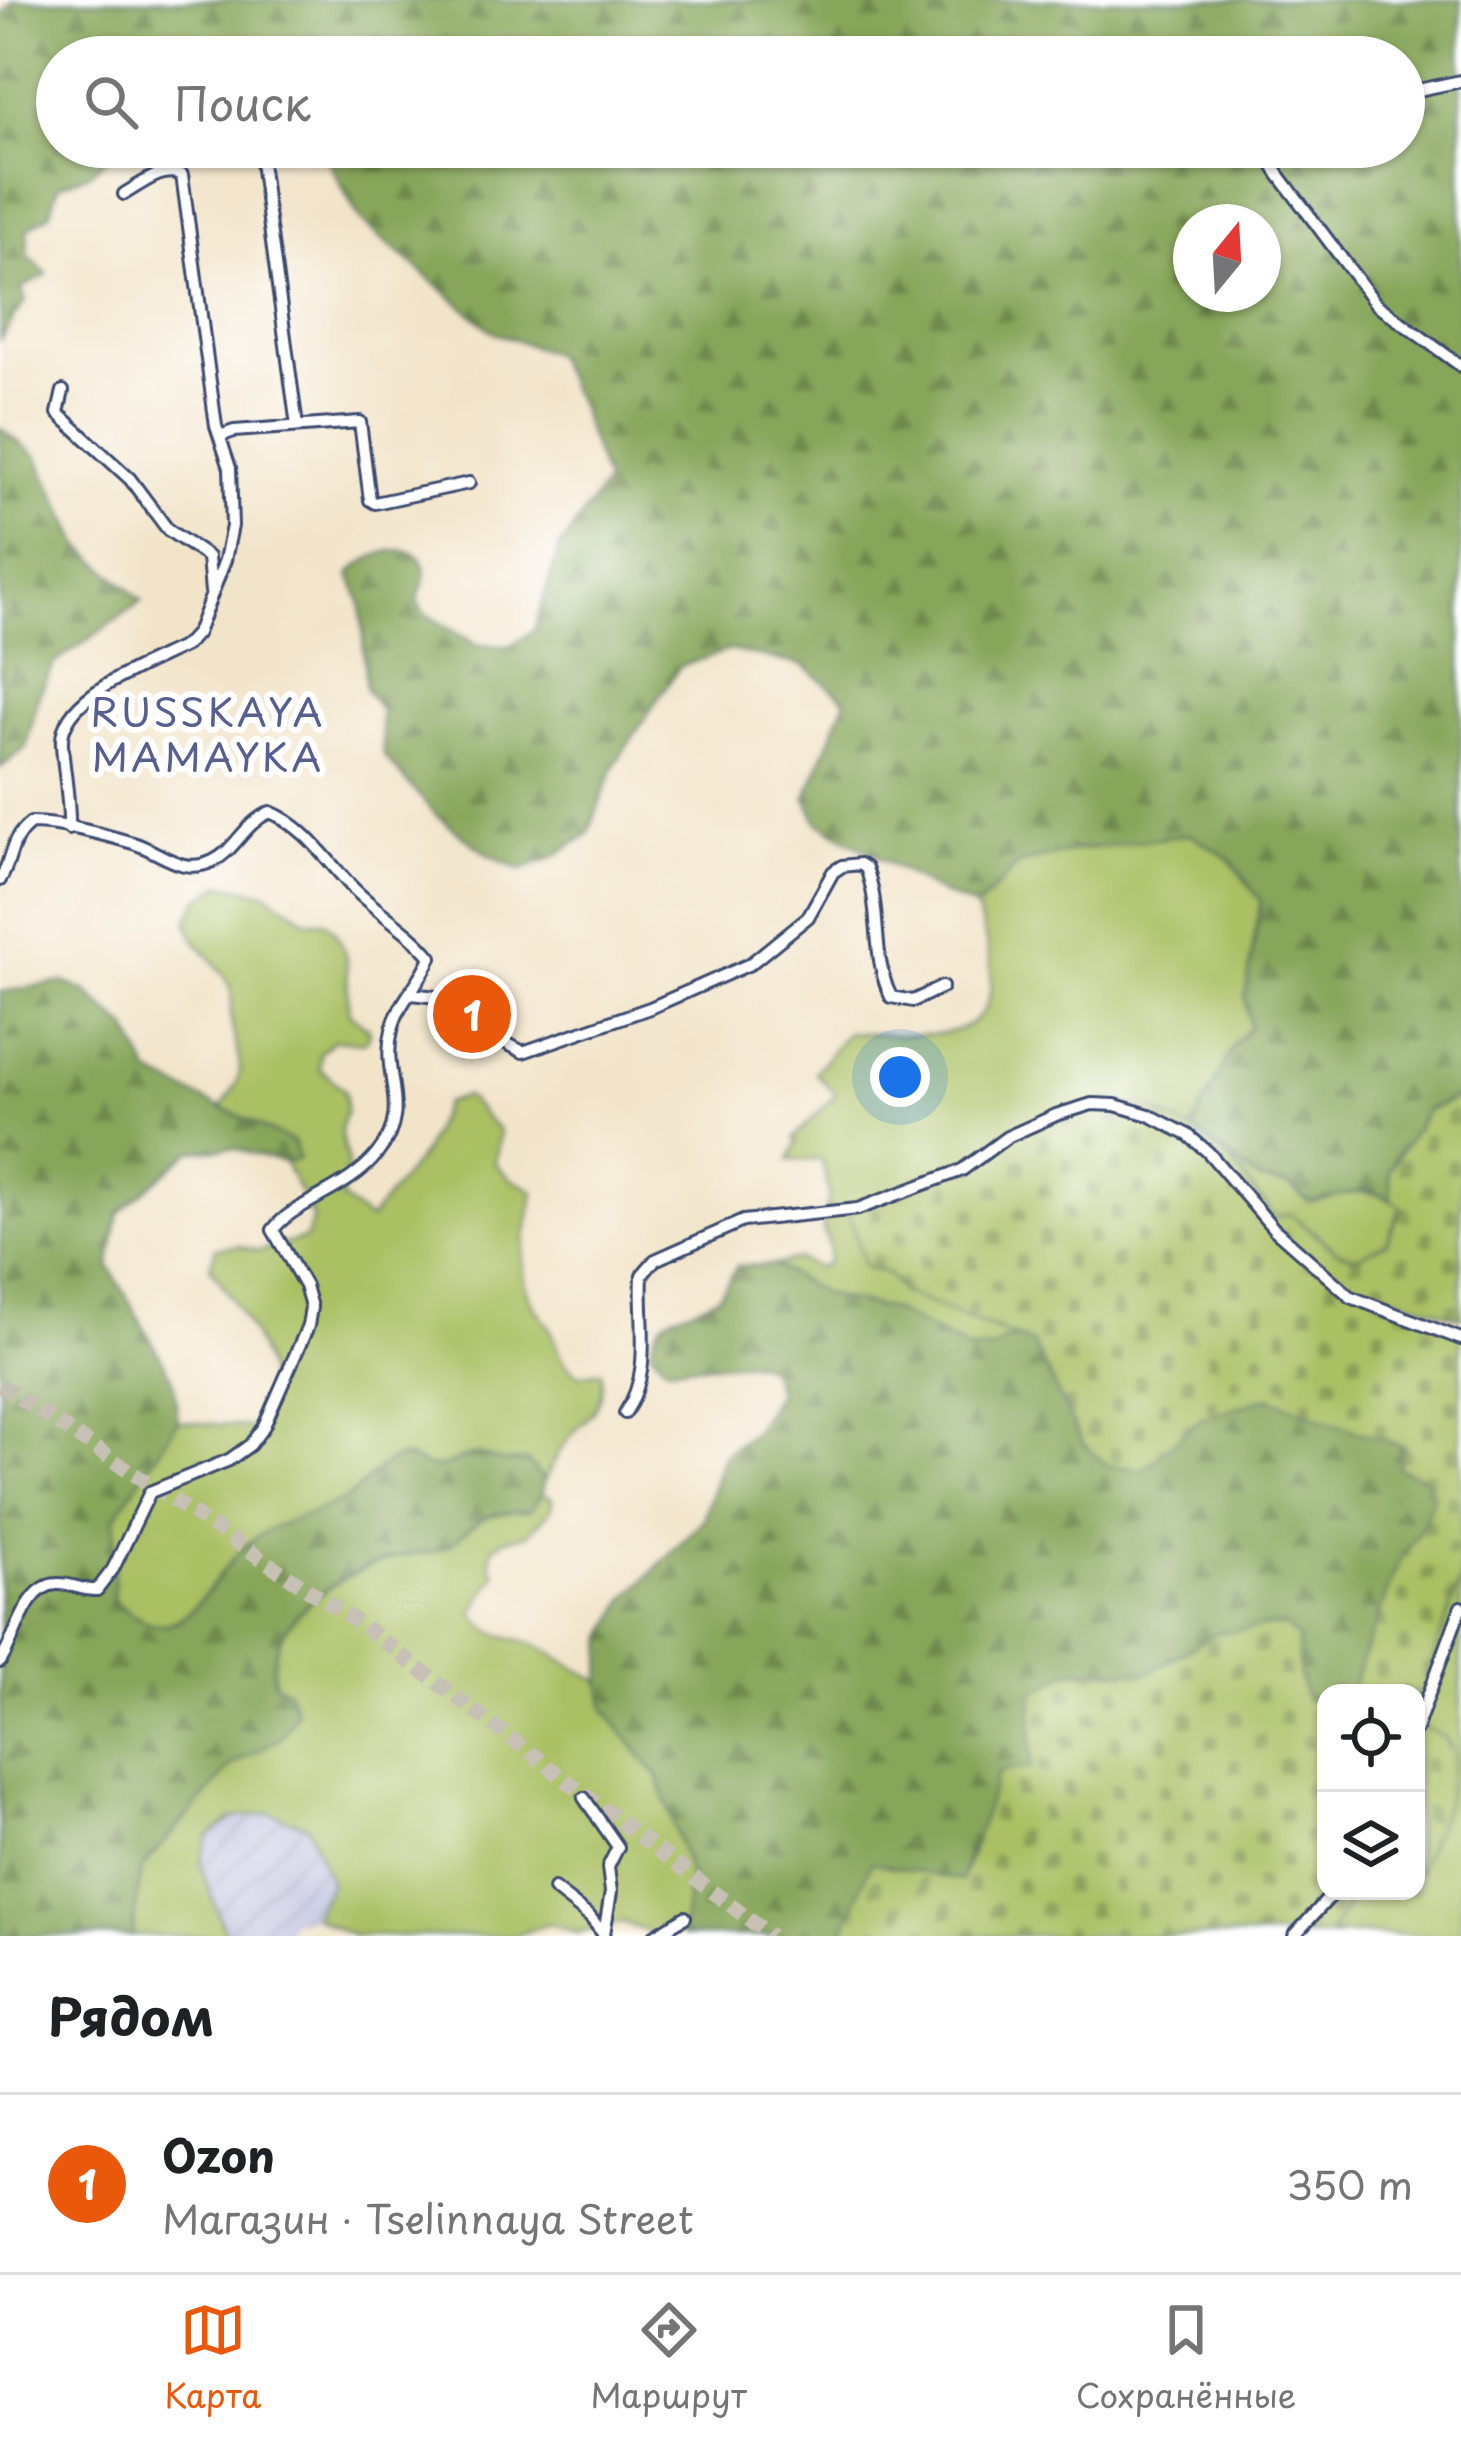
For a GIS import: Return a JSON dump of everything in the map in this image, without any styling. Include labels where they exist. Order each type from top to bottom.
[{"type":"street","points":[[1425,89],[1461,81]]},
{"type":"street","points":[[262,168],[297,426]]},
{"type":"street","points":[[1275,168],[1376,304],[1461,366]]},
{"type":"street","points":[[69,829],[64,723],[73,707],[186,645],[197,633],[225,560],[232,526],[230,468],[220,436],[182,175],[162,172],[124,194]]},
{"type":"street","points":[[62,392],[58,413],[130,478],[168,530],[208,556],[211,595]]},
{"type":"street","points":[[220,436],[233,430],[359,422],[370,500],[375,503],[469,483]]},
{"type":"street","points":[[0,880],[9,865],[11,844],[31,824],[140,845],[173,865],[190,865],[210,863],[248,824],[268,812],[277,814],[322,852],[356,891],[431,957],[412,994],[396,1012],[390,1037],[389,1066],[398,1110],[392,1130],[357,1174],[286,1216],[273,1230],[305,1286],[311,1307],[308,1326],[263,1426],[250,1445],[229,1460],[150,1492],[97,1590],[52,1584],[42,1588],[0,1662]]},
{"type":"street","points":[[412,994],[436,997],[476,1027],[523,1052],[650,1008],[750,964],[808,917],[833,872],[860,864],[866,868],[875,899],[878,962],[891,997],[914,1001],[942,987]]},
{"type":"street","points":[[625,1413],[640,1383],[642,1275],[655,1260],[743,1221],[858,1209],[962,1170],[1007,1137],[1072,1109],[1115,1105],[1149,1115],[1188,1135],[1274,1229],[1352,1297],[1461,1339]]},
{"type":"street","points":[[1425,1705],[1461,1607]]},
{"type":"street","points":[[584,1798],[618,1851],[608,1867],[611,1892],[605,1935]]},
{"type":"street","points":[[554,1889],[605,1935]]},
{"type":"street","points":[[1294,1936],[1327,1900]]},
{"type":"street","points":[[654,1936],[685,1917]]},
{"type":"shaded area","points":[[271,1813],[308,1826],[330,1883],[314,1917],[292,1921],[283,1936],[226,1936],[200,1864],[208,1837],[233,1818]]},
{"type":"green space","points":[[13,0],[1461,0],[1461,1094],[1426,1110],[1390,1170],[1391,1198],[1366,1190],[1309,1202],[1290,1186],[1259,1180],[1192,1128],[1234,1044],[1250,1027],[1245,998],[1261,901],[1229,858],[1190,834],[1070,851],[1019,864],[976,908],[940,893],[817,822],[806,797],[846,700],[803,665],[730,650],[680,666],[615,764],[588,834],[552,858],[521,870],[488,855],[437,816],[384,756],[380,708],[366,690],[361,602],[350,575],[378,555],[402,550],[413,553],[425,571],[417,600],[423,612],[477,645],[512,646],[534,630],[560,547],[606,483],[577,402],[553,354],[493,332],[360,220],[332,168],[1425,168],[1425,36],[36,36],[36,168],[95,168],[59,185],[50,214],[27,229],[28,255],[47,274],[21,289],[26,300],[0,339],[0,18]]},
{"type":"green space","points":[[0,428],[37,456],[80,545],[142,601],[54,664],[39,695],[26,748],[0,768]]},
{"type":"green space","points":[[1190,834],[1229,858],[1261,900],[1245,998],[1250,1027],[1234,1044],[1259,1180],[1290,1186],[1309,1202],[1357,1192],[1391,1199],[1401,1207],[1386,1243],[1357,1257],[1336,1251],[1315,1232],[1275,1218],[1231,1161],[1191,1131],[979,1158],[848,1211],[865,1267],[887,1273],[903,1293],[1033,1344],[1005,1340],[992,1350],[968,1350],[894,1311],[825,1295],[774,1265],[798,1259],[819,1268],[828,1262],[823,1229],[829,1195],[822,1160],[789,1160],[797,1142],[794,1138],[836,1094],[815,1073],[847,1032],[920,1035],[970,1024],[985,1008],[991,985],[976,908],[1019,864],[1070,851]]},
{"type":"green space","points":[[222,884],[266,893],[308,921],[325,921],[341,942],[349,1013],[368,1028],[369,1036],[364,1043],[335,1040],[320,1053],[320,1069],[345,1091],[340,1130],[348,1164],[342,1199],[369,1220],[423,1153],[445,1103],[465,1096],[500,1132],[495,1164],[534,1191],[523,1261],[533,1304],[572,1370],[579,1375],[601,1371],[601,1393],[595,1409],[562,1448],[544,1481],[527,1461],[502,1462],[477,1455],[435,1467],[400,1457],[345,1499],[256,1537],[188,1613],[173,1622],[156,1624],[113,1599],[115,1517],[178,1421],[254,1428],[268,1402],[269,1385],[259,1349],[210,1267],[216,1248],[259,1251],[306,1238],[313,1219],[285,1163],[298,1159],[294,1143],[221,1107],[239,1073],[232,995],[187,921],[199,899]]},
{"type":"green space","points":[[63,982],[85,991],[129,1030],[150,1074],[294,1143],[298,1159],[285,1163],[233,1148],[190,1151],[119,1213],[109,1266],[173,1379],[178,1421],[115,1517],[113,1600],[137,1618],[157,1625],[174,1623],[189,1613],[256,1537],[345,1499],[400,1457],[435,1467],[477,1455],[502,1462],[527,1461],[544,1481],[530,1510],[489,1516],[446,1547],[357,1572],[313,1599],[295,1617],[274,1659],[274,1683],[288,1690],[296,1712],[281,1738],[233,1764],[141,1869],[132,1936],[0,1936],[0,992]]},
{"type":"green space","points":[[1461,1096],[1461,1318],[1382,1292],[1378,1301],[1461,1331],[1461,1578],[1424,1684],[1353,1684],[1397,1566],[1425,1521],[1433,1495],[1425,1478],[1398,1468],[1403,1446],[1269,1397],[1200,1419],[1144,1469],[1107,1465],[1083,1444],[1033,1344],[903,1293],[887,1273],[865,1267],[848,1211],[954,1172],[1003,1135],[1108,1100],[1156,1111],[1194,1132],[1231,1161],[1275,1217],[1291,1214],[1336,1251],[1357,1257],[1386,1243],[1401,1208],[1391,1198],[1390,1170],[1427,1111]]},
{"type":"green space","points":[[774,1265],[825,1295],[894,1311],[968,1350],[992,1350],[1005,1340],[1033,1344],[1083,1444],[1144,1469],[1200,1419],[1269,1397],[1404,1446],[1413,1472],[1426,1478],[1433,1494],[1425,1521],[1397,1566],[1353,1684],[1317,1684],[1316,1702],[1300,1680],[1298,1640],[1216,1633],[1150,1672],[1072,1670],[1033,1693],[1031,1768],[968,1853],[961,1882],[850,1915],[842,1936],[682,1936],[690,1876],[659,1779],[605,1709],[600,1681],[605,1637],[624,1601],[703,1520],[723,1456],[755,1430],[777,1392],[771,1370],[758,1362],[666,1367],[651,1350],[666,1319],[718,1295],[737,1266]]},
{"type":"green space","points":[[542,1493],[552,1498],[552,1508],[529,1534],[492,1548],[490,1564],[496,1574],[473,1613],[497,1634],[540,1647],[600,1681],[605,1709],[659,1778],[690,1876],[682,1933],[653,1934],[623,1922],[577,1933],[548,1923],[515,1936],[353,1936],[314,1917],[330,1883],[308,1826],[271,1813],[233,1818],[208,1837],[200,1864],[226,1936],[132,1936],[141,1869],[233,1764],[280,1738],[272,1664],[277,1644],[303,1609],[363,1570],[446,1547],[489,1516],[530,1510]]},
{"type":"green space","points":[[1461,1527],[1461,1936],[1330,1933],[1350,1900],[1425,1900],[1425,1848],[1446,1804],[1425,1747],[1425,1684],[1418,1684]]},
{"type":"green space","points":[[1284,1624],[1298,1640],[1304,1689],[1317,1702],[1317,1900],[1350,1900],[1330,1933],[1341,1936],[842,1936],[871,1862],[961,1881],[999,1771],[1031,1768],[1033,1693],[1072,1670],[1150,1672],[1216,1633]]},
{"type":"green space","points":[[1425,1728],[1445,1738],[1455,1754],[1446,1804],[1425,1854]]},
{"type":"tunnel","points":[[0,1385],[363,1626],[771,1936]]},
{"type":"place","name":"Ozon","points":[[472,1014]]},
{"type":"district","name":"RUSSKAYA MAMAYKA","points":[[208,736]]}]
